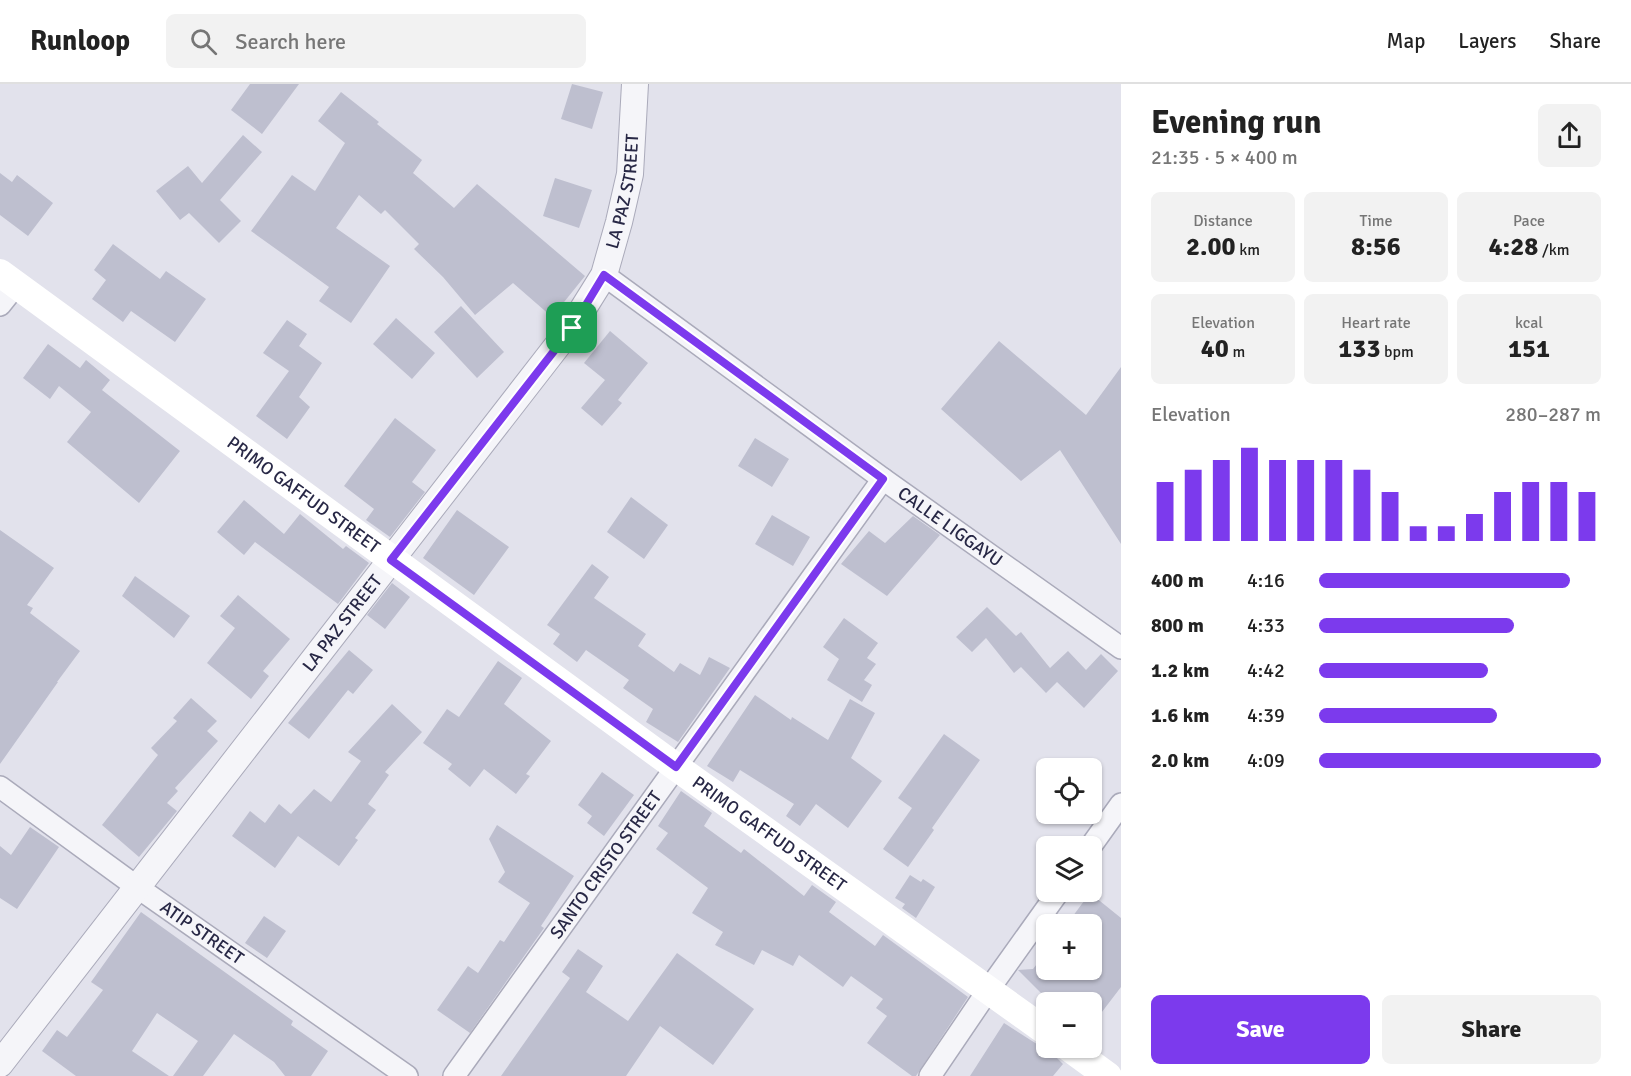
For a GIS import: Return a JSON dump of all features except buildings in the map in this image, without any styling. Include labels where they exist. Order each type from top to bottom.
[{"type":"main road","name":"PRIMO GAFFUD STREET","points":[[6,288],[391,560],[1036,1024]]},
{"type":"main road","points":[[1083,1058],[1108,1076]]},
{"type":"street","name":"LA PAZ STREET","points":[[0,1064],[572,328],[604,275],[619,222],[630,174],[635,84]]},
{"type":"street","name":"CALLE LIGGAYU","points":[[604,275],[883,479],[1121,648]]},
{"type":"street","name":"SANTO CRISTO STREET","points":[[453,1076],[883,479]]},
{"type":"street","name":"ATIP STREET","points":[[0,787],[137,887],[407,1076]]},
{"type":"street","points":[[1098,836],[1121,804]]},
{"type":"street","points":[[930,1076],[1051,902]]},
{"type":"route","points":[[604,275],[883,479],[676,767],[391,560],[572,328],[604,275]]}]
